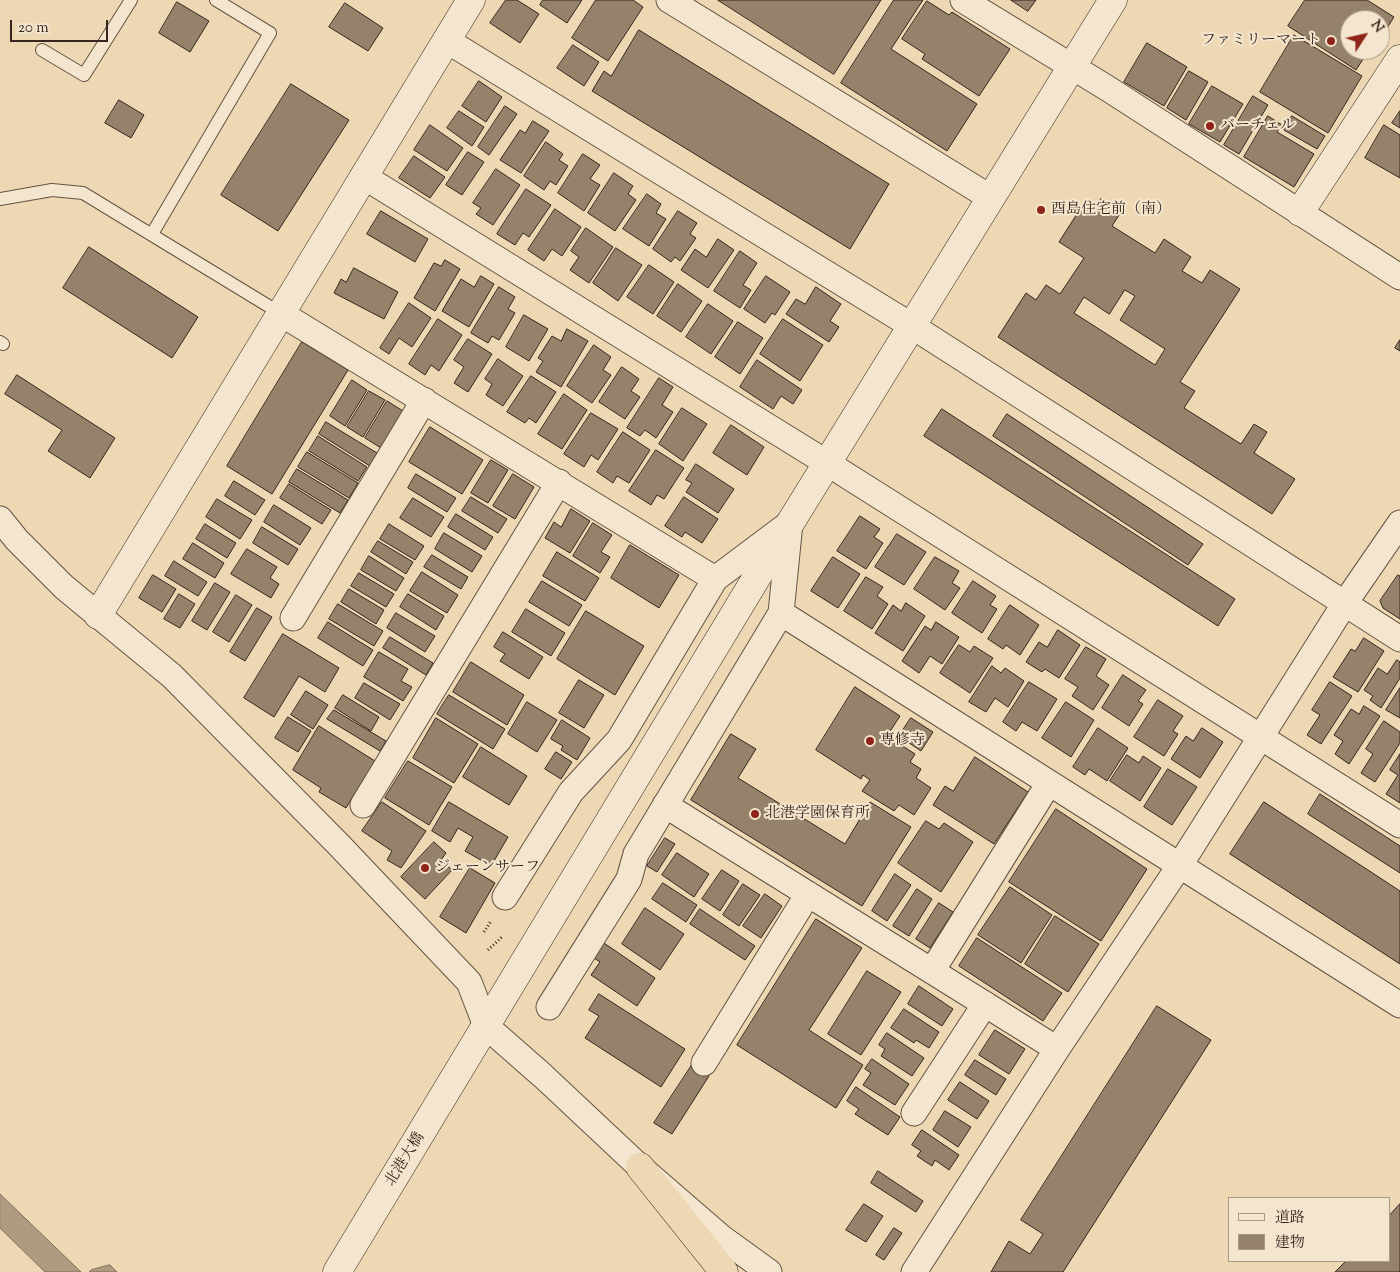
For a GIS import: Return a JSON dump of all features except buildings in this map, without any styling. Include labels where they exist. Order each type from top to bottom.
[{"type":"highway","points":[[640,1167],[724,1272]]},
{"type":"street","points":[[98,614],[471,0]]},
{"type":"street","points":[[669,0],[991,198]]},
{"type":"street","name":"北港大橋","points":[[337,1272],[481,1037],[527,956],[790,523],[1113,0]]},
{"type":"street","points":[[965,1],[1072,66],[1400,278]]},
{"type":"street","points":[[446,40],[912,326],[1400,639]]},
{"type":"street","points":[[1300,212],[1400,59]]},
{"type":"street","points":[[363,176],[827,463],[1400,825]]},
{"type":"street","points":[[280,313],[716,578]]},
{"type":"street","points":[[293,618],[424,400]]},
{"type":"street","points":[[363,805],[559,482]]},
{"type":"street","points":[[0,519],[64,587],[172,676],[339,845],[469,982],[481,1037],[537,1070],[640,1167],[722,1238],[769,1272]]},
{"type":"street","points":[[505,897],[571,792],[619,740],[716,578],[790,523]]},
{"type":"street","points":[[549,1007],[629,879],[636,854],[781,613],[790,523]]},
{"type":"street","points":[[914,1272],[1057,1049],[1180,865],[1345,603],[1400,523]]},
{"type":"street","points":[[781,613],[1400,1005]]},
{"type":"street","points":[[932,971],[1049,783]]},
{"type":"street","points":[[665,805],[1057,1049]]},
{"type":"street","points":[[704,1063],[808,894]]},
{"type":"street","points":[[914,1113],[985,1004]]},
{"type":"lane","points":[[42,50],[84,75],[130,0]]},
{"type":"lane","points":[[152,234],[270,33],[216,0]]},
{"type":"lane","points":[[0,199],[52,190],[83,192],[280,313]]},
{"type":"shaded area","points":[[0,1194],[81,1272],[45,1272],[0,1228]]},
{"type":"shaded area","points":[[110,1265],[117,1272],[89,1272],[91,1270]]},
{"type":"place","name":"ファミリーマート","points":[[1331,41]]},
{"type":"place","name":"バーチェル","points":[[1210,126]]},
{"type":"place","name":"酉島住宅前（南）","points":[[1041,210]]},
{"type":"place","name":"専修寺","points":[[870,741]]},
{"type":"place","name":"北港学園保育所","points":[[755,814]]},
{"type":"place","name":"ジェーンサーフ","points":[[425,868]]}]
